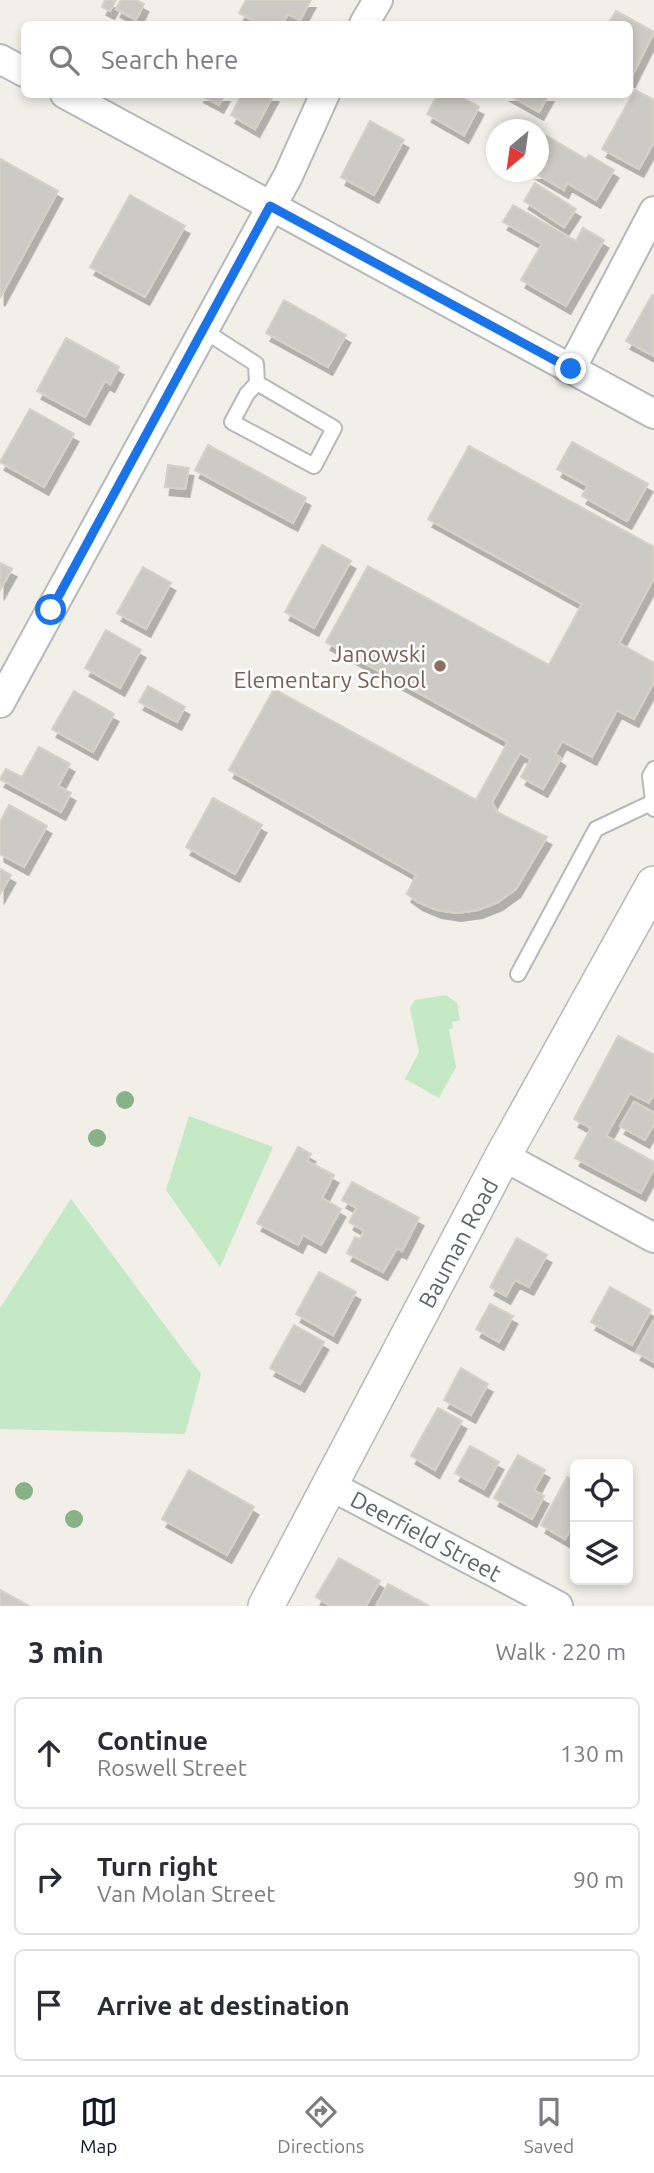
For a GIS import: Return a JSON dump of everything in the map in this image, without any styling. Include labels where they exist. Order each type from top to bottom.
[{"type":"street","points":[[366,21],[378,0]]},
{"type":"street","points":[[0,59],[21,70]]},
{"type":"street","points":[[72,98],[654,414]]},
{"type":"street","points":[[0,703],[7,673],[204,330],[270,206],[323,98]]},
{"type":"street","points":[[571,369],[654,211]]},
{"type":"street","name":"Bauman Road","points":[[266,1606],[503,1156],[654,884]]},
{"type":"street","points":[[503,1156],[654,1238]]},
{"type":"street","name":"Deerfield Street","points":[[331,1486],[558,1606]]},
{"type":"lane","points":[[204,330],[256,364],[257,383],[247,394],[232,422],[314,466],[334,428],[257,383]]},
{"type":"lane","points":[[518,974],[596,829],[653,806],[650,776],[654,769]]},
{"type":"green space","points":[[446,995],[457,1003],[460,1020],[452,1022],[453,1028],[449,1029],[456,1067],[439,1098],[405,1079],[419,1052],[410,1008],[415,1000]]},
{"type":"green space","points":[[189,1116],[273,1147],[220,1267],[166,1190]]},
{"type":"green space","points":[[71,1199],[201,1374],[185,1434],[0,1429],[0,1308]]},
{"type":"building","points":[[105,0],[116,0],[110,11],[102,7]]},
{"type":"building","points":[[121,0],[136,0],[144,4],[136,20],[116,9]]},
{"type":"building","points":[[246,0],[311,0],[300,20],[288,14],[284,21],[254,21],[239,13]]},
{"type":"building","points":[[616,11],[654,32],[633,74],[633,21],[610,21]]},
{"type":"building","points":[[635,90],[654,100],[654,142],[639,169],[602,149],[631,98],[633,98]]},
{"type":"building","points":[[206,98],[223,98],[219,105]]},
{"type":"building","points":[[240,98],[272,98],[255,129],[231,115]]},
{"type":"building","points":[[436,98],[463,98],[479,107],[464,135],[427,114]]},
{"type":"building","points":[[514,98],[547,98],[539,112]]},
{"type":"building","points":[[370,121],[404,140],[374,195],[341,177]]},
{"type":"building","points":[[549,137],[586,159],[589,155],[614,170],[596,200],[567,183],[564,190],[549,181]]},
{"type":"building","points":[[0,159],[58,191],[0,298]]},
{"type":"building","points":[[535,183],[576,209],[564,227],[524,201]]},
{"type":"building","points":[[130,195],[185,226],[145,297],[90,267]]},
{"type":"building","points":[[513,205],[576,241],[583,228],[604,240],[566,306],[521,280],[542,244],[503,222]]},
{"type":"building","points":[[652,295],[654,296],[654,356],[626,341]]},
{"type":"building","points":[[284,300],[346,335],[328,367],[266,333]]},
{"type":"building","points":[[66,338],[119,367],[110,384],[105,381],[85,417],[37,391]]},
{"type":"building","points":[[30,409],[74,434],[44,487],[0,462]]},
{"type":"building","points":[[572,442],[648,484],[627,521],[582,496],[588,486],[557,469]]},
{"type":"building","points":[[208,445],[306,498],[293,523],[195,470]]},
{"type":"building","points":[[469,446],[654,547],[654,578],[619,643],[654,663],[654,682],[634,719],[617,710],[592,757],[562,741],[555,754],[561,758],[543,789],[521,777],[531,759],[520,753],[492,802],[497,812],[547,837],[516,889],[498,902],[478,910],[457,913],[437,910],[418,902],[407,894],[416,875],[229,770],[274,689],[476,800],[508,742],[326,642],[368,566],[549,665],[582,604],[428,519]]},
{"type":"building","points":[[168,465],[189,468],[185,489],[165,487]]},
{"type":"building","points":[[322,545],[351,561],[314,628],[285,612]]},
{"type":"building","points":[[0,563],[12,569],[0,590]]},
{"type":"building","points":[[143,567],[171,583],[146,629],[117,613]]},
{"type":"building","points":[[106,630],[141,650],[120,688],[85,668]]},
{"type":"building","points":[[148,686],[185,707],[177,722],[139,702]]},
{"type":"building","points":[[74,691],[114,714],[93,752],[52,729]]},
{"type":"building","points":[[39,747],[70,764],[58,786],[71,793],[61,812],[0,779],[6,769],[22,777]]},
{"type":"building","points":[[213,798],[262,825],[235,874],[186,847]]},
{"type":"building","points":[[9,805],[47,826],[24,867],[0,854],[0,822]]},
{"type":"building","points":[[0,869],[11,875],[0,894]]},
{"type":"building","points":[[618,1036],[654,1055],[654,1093],[649,1103],[630,1093],[606,1136],[654,1162],[654,1168],[641,1193],[575,1158],[591,1128],[574,1119]]},
{"type":"building","points":[[634,1102],[654,1113],[654,1124],[645,1140],[620,1126]]},
{"type":"building","points":[[298,1147],[311,1154],[307,1161],[334,1175],[322,1198],[341,1209],[321,1245],[303,1235],[298,1245],[257,1223]]},
{"type":"building","points":[[352,1182],[419,1218],[402,1251],[397,1248],[383,1272],[347,1253],[355,1237],[360,1239],[364,1231],[349,1222],[357,1208],[342,1200]]},
{"type":"building","points":[[517,1238],[547,1255],[529,1287],[515,1280],[506,1296],[490,1287]]},
{"type":"building","points":[[319,1272],[356,1292],[333,1335],[296,1314]]},
{"type":"building","points":[[610,1287],[651,1310],[632,1345],[591,1322]]},
{"type":"building","points":[[490,1304],[513,1316],[499,1342],[476,1329]]},
{"type":"building","points":[[654,1320],[654,1362],[636,1352]]},
{"type":"building","points":[[294,1325],[324,1342],[300,1384],[270,1368]]},
{"type":"building","points":[[461,1368],[488,1384],[471,1415],[444,1400]]},
{"type":"building","points":[[438,1408],[462,1421],[435,1470],[411,1456]]},
{"type":"building","points":[[470,1446],[499,1462],[484,1489],[455,1473]]},
{"type":"building","points":[[518,1455],[545,1470],[534,1490],[544,1496],[532,1519],[494,1498]]},
{"type":"building","points":[[189,1470],[254,1507],[227,1555],[162,1519]]},
{"type":"building","points":[[567,1477],[570,1478],[570,1530],[565,1539],[541,1525]]},
{"type":"building","points":[[339,1558],[380,1581],[366,1606],[331,1606],[316,1597]]},
{"type":"building","points":[[388,1584],[429,1606],[376,1606]]},
{"type":"building","points":[[0,1590],[29,1606],[0,1606]]},
{"type":"place","name":"Janowski Elementary School","points":[[440,666]]},
{"type":"route","points":[[51,610],[270,206],[571,369]]}]
